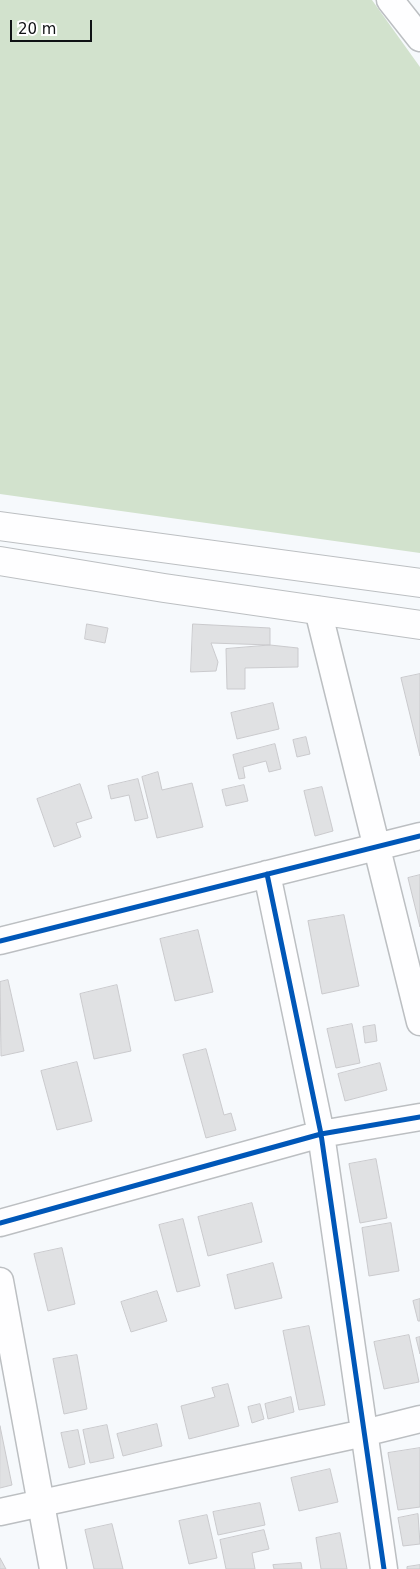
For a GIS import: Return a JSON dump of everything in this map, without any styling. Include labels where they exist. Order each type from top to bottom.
[{"type":"main road","points":[[0,526],[420,583]]},
{"type":"main road","points":[[0,561],[164,588],[420,625]]},
{"type":"street","points":[[390,0],[420,38]]},
{"type":"street","points":[[318,610],[420,1022]]},
{"type":"street","points":[[0,941],[420,836]]},
{"type":"street","points":[[267,874],[321,1134],[384,1569]]},
{"type":"street","points":[[0,1223],[321,1134],[420,1117]]},
{"type":"street","points":[[0,1280],[54,1569]]},
{"type":"street","points":[[0,1512],[364,1433],[420,1419]]},
{"type":"green space","points":[[0,0],[372,0],[420,67],[420,553],[0,494]]},
{"type":"building","points":[[87,624],[108,628],[105,643],[85,639]]},
{"type":"building","points":[[193,624],[270,628],[270,645],[211,643],[218,662],[216,671],[191,672]]},
{"type":"building","points":[[270,645],[298,648],[298,667],[245,668],[245,689],[227,689],[226,649]]},
{"type":"building","points":[[420,674],[420,756],[401,678]]},
{"type":"building","points":[[273,703],[279,729],[237,739],[231,713]]},
{"type":"building","points":[[306,737],[310,754],[297,757],[293,740]]},
{"type":"building","points":[[275,744],[281,769],[269,772],[266,761],[243,767],[245,778],[239,779],[233,755]]},
{"type":"building","points":[[158,772],[162,790],[192,783],[203,827],[157,838],[142,777]]},
{"type":"building","points":[[138,779],[148,818],[135,821],[129,795],[111,799],[108,786]]},
{"type":"building","points":[[80,784],[92,818],[76,823],[81,837],[54,847],[37,799]]},
{"type":"building","points":[[244,785],[248,801],[226,806],[222,790]]},
{"type":"building","points":[[322,787],[333,831],[315,836],[304,791]]},
{"type":"building","points":[[420,875],[420,927],[408,878]]},
{"type":"building","points":[[344,915],[359,986],[322,994],[308,921]]},
{"type":"building","points":[[198,930],[213,992],[175,1001],[160,939]]},
{"type":"building","points":[[8,980],[24,1051],[1,1056],[0,982]]},
{"type":"building","points":[[117,985],[131,1051],[94,1059],[80,994]]},
{"type":"building","points":[[352,1024],[360,1063],[336,1068],[327,1029]]},
{"type":"building","points":[[375,1025],[377,1041],[365,1043],[363,1027]]},
{"type":"building","points":[[206,1049],[224,1115],[231,1113],[236,1130],[206,1138],[183,1055]]},
{"type":"building","points":[[77,1062],[92,1121],[57,1130],[41,1071]]},
{"type":"building","points":[[380,1063],[387,1090],[345,1101],[338,1074]]},
{"type":"building","points":[[376,1159],[387,1218],[360,1223],[349,1164]]},
{"type":"building","points":[[252,1203],[262,1242],[208,1256],[198,1217]]},
{"type":"building","points":[[183,1219],[200,1286],[177,1292],[159,1225]]},
{"type":"building","points":[[391,1223],[399,1271],[369,1276],[362,1228]]},
{"type":"building","points":[[62,1248],[75,1304],[48,1311],[34,1254]]},
{"type":"building","points":[[273,1263],[282,1298],[235,1309],[227,1275]]},
{"type":"building","points":[[157,1291],[167,1321],[131,1332],[121,1302]]},
{"type":"building","points":[[420,1299],[420,1321],[418,1321],[413,1301]]},
{"type":"building","points":[[309,1326],[325,1405],[299,1410],[283,1331]]},
{"type":"building","points":[[409,1335],[419,1382],[384,1389],[374,1342]]},
{"type":"building","points":[[420,1337],[420,1354],[416,1338]]},
{"type":"building","points":[[77,1355],[87,1409],[64,1414],[53,1359]]},
{"type":"building","points":[[228,1384],[239,1426],[189,1439],[181,1406],[215,1397],[212,1388]]},
{"type":"building","points":[[291,1397],[294,1412],[268,1419],[265,1404]]},
{"type":"building","points":[[260,1404],[264,1419],[252,1423],[248,1407]]},
{"type":"building","points":[[157,1424],[162,1446],[123,1456],[117,1434]]},
{"type":"building","points":[[107,1425],[114,1458],[90,1463],[83,1430]]},
{"type":"building","points":[[0,1426],[12,1485],[0,1488]]},
{"type":"building","points":[[78,1430],[85,1464],[69,1468],[61,1433]]},
{"type":"building","points":[[420,1448],[420,1507],[398,1510],[388,1453]]},
{"type":"building","points":[[330,1469],[338,1502],[299,1511],[291,1478]]},
{"type":"building","points":[[260,1503],[265,1525],[218,1535],[213,1512]]},
{"type":"building","points":[[418,1514],[420,1544],[403,1546],[398,1518]]},
{"type":"building","points":[[207,1515],[217,1558],[189,1564],[179,1521]]},
{"type":"building","points":[[112,1524],[123,1569],[94,1569],[85,1530]]},
{"type":"building","points":[[264,1530],[269,1549],[252,1553],[255,1569],[226,1569],[220,1540]]},
{"type":"building","points":[[340,1533],[347,1569],[321,1569],[316,1538]]},
{"type":"building","points":[[0,1558],[6,1569],[0,1569]]},
{"type":"building","points":[[301,1563],[302,1569],[274,1569],[273,1565]]},
{"type":"building","points":[[420,1565],[420,1569],[407,1569],[407,1567]]},
{"type":"cycle path","points":[[0,941],[420,836]]},
{"type":"cycle path","points":[[267,874],[321,1134],[384,1569]]},
{"type":"cycle path","points":[[0,1223],[321,1134],[420,1117]]}]
